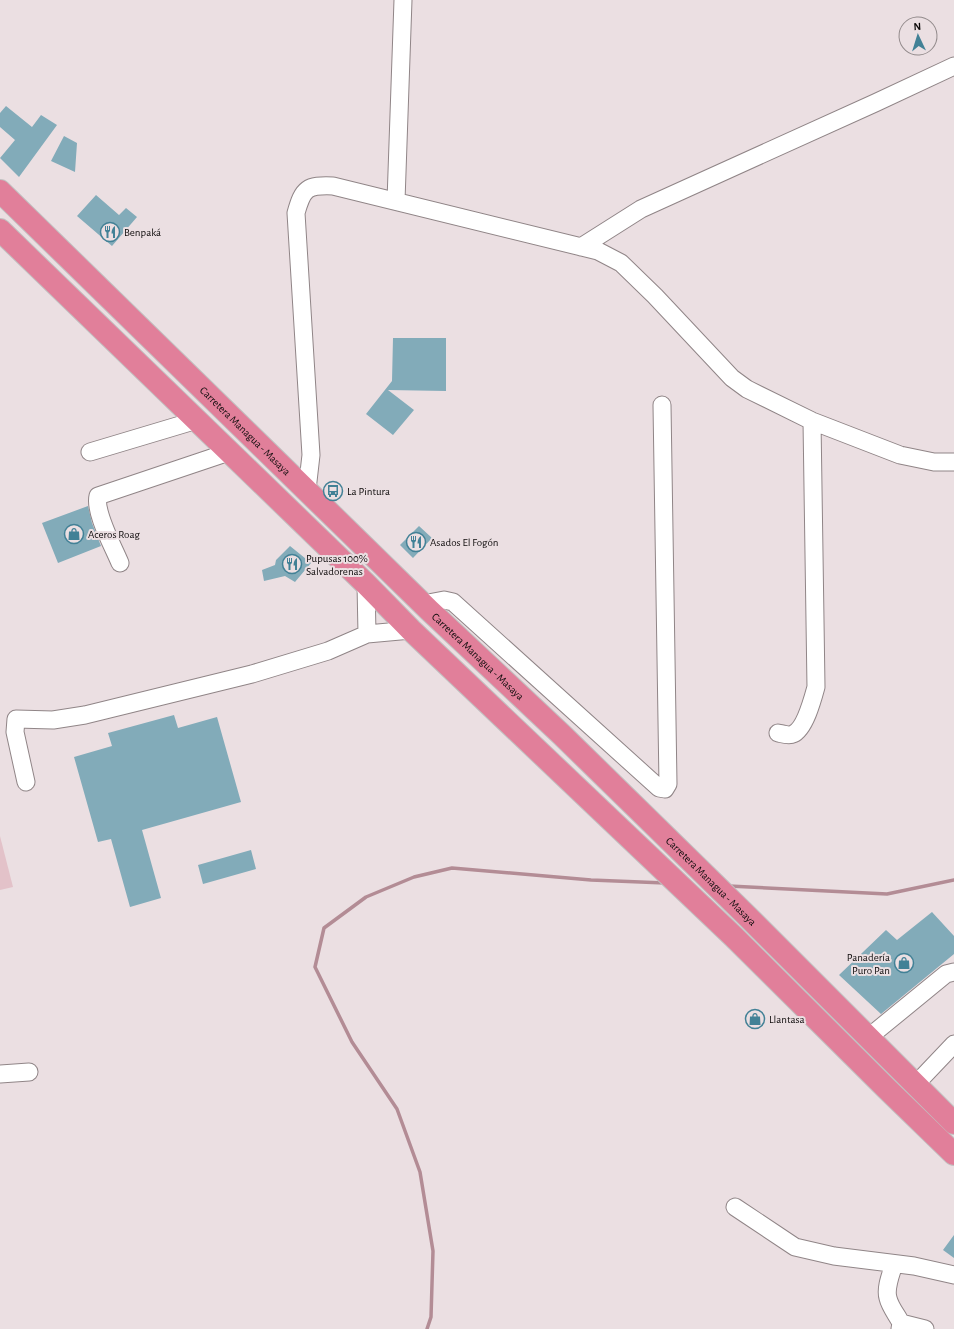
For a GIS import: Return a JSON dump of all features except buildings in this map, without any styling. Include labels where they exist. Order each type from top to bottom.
[{"type":"highway","name":"Carretera Managua - Masaya","points":[[0,191],[423,604],[558,731],[747,916],[954,1123]]},
{"type":"highway","points":[[7,237],[22,249],[31,248],[38,241],[39,232],[34,224]]},
{"type":"highway","points":[[7,237],[46,273],[366,584],[411,630],[706,911],[954,1154]]},
{"type":"highway","points":[[46,273],[42,266],[43,258],[49,252],[57,250],[64,253]]},
{"type":"highway","points":[[307,490],[309,503],[315,518],[349,551],[360,567],[366,584]]},
{"type":"highway","points":[[411,630],[421,624],[433,625],[457,645],[485,662]]},
{"type":"street","points":[[396,201],[403,0]]},
{"type":"street","points":[[582,247],[641,209],[954,66]]},
{"type":"street","points":[[307,490],[311,455],[296,213],[300,199],[304,192],[309,188],[317,186],[333,186],[598,251],[621,263],[655,296],[732,378],[747,389],[812,421],[900,455],[934,462],[954,462]]},
{"type":"street","points":[[423,604],[444,600],[453,602],[659,788],[665,789],[668,784],[662,405]]},
{"type":"street","points":[[90,452],[196,420]]},
{"type":"street","points":[[778,733],[790,735],[795,734],[812,704],[816,687],[812,421]]},
{"type":"street","points":[[120,563],[98,513],[96,503],[98,496],[229,452]]},
{"type":"street","points":[[366,584],[367,634]]},
{"type":"street","points":[[26,782],[15,732],[16,719],[53,720],[85,716],[252,674],[328,650],[367,634],[411,630]]},
{"type":"street","points":[[869,1037],[946,974],[954,972]]},
{"type":"street","points":[[916,1084],[954,1044]]},
{"type":"street","points":[[0,1074],[28,1072]]},
{"type":"street","points":[[735,1207],[795,1247],[834,1256],[914,1266],[954,1275]]},
{"type":"street","points":[[894,1264],[887,1289],[887,1297],[900,1326],[925,1329]]},
{"type":"shaded area","points":[[0,836],[13,887],[0,890]]},
{"type":"waterway","points":[[427,1329],[431,1317],[433,1251],[420,1172],[397,1109],[352,1042],[315,967],[324,928],[366,897],[414,877],[452,868],[591,880],[665,883]]},
{"type":"waterway","points":[[729,886],[887,894],[954,880]]},
{"type":"place","name":"Benpaká","points":[[110,232]]},
{"type":"place","name":"La Pintura","points":[[333,491]]},
{"type":"place","name":"Aceros Roag","points":[[74,534]]},
{"type":"place","name":"Asados El Fogón","points":[[416,542]]},
{"type":"place","name":"Pupusas 100% Salvadorenas","points":[[292,564]]},
{"type":"place","name":"Panadería Puro Pan","points":[[904,963]]},
{"type":"place","name":"Llantasa","points":[[755,1019]]}]
